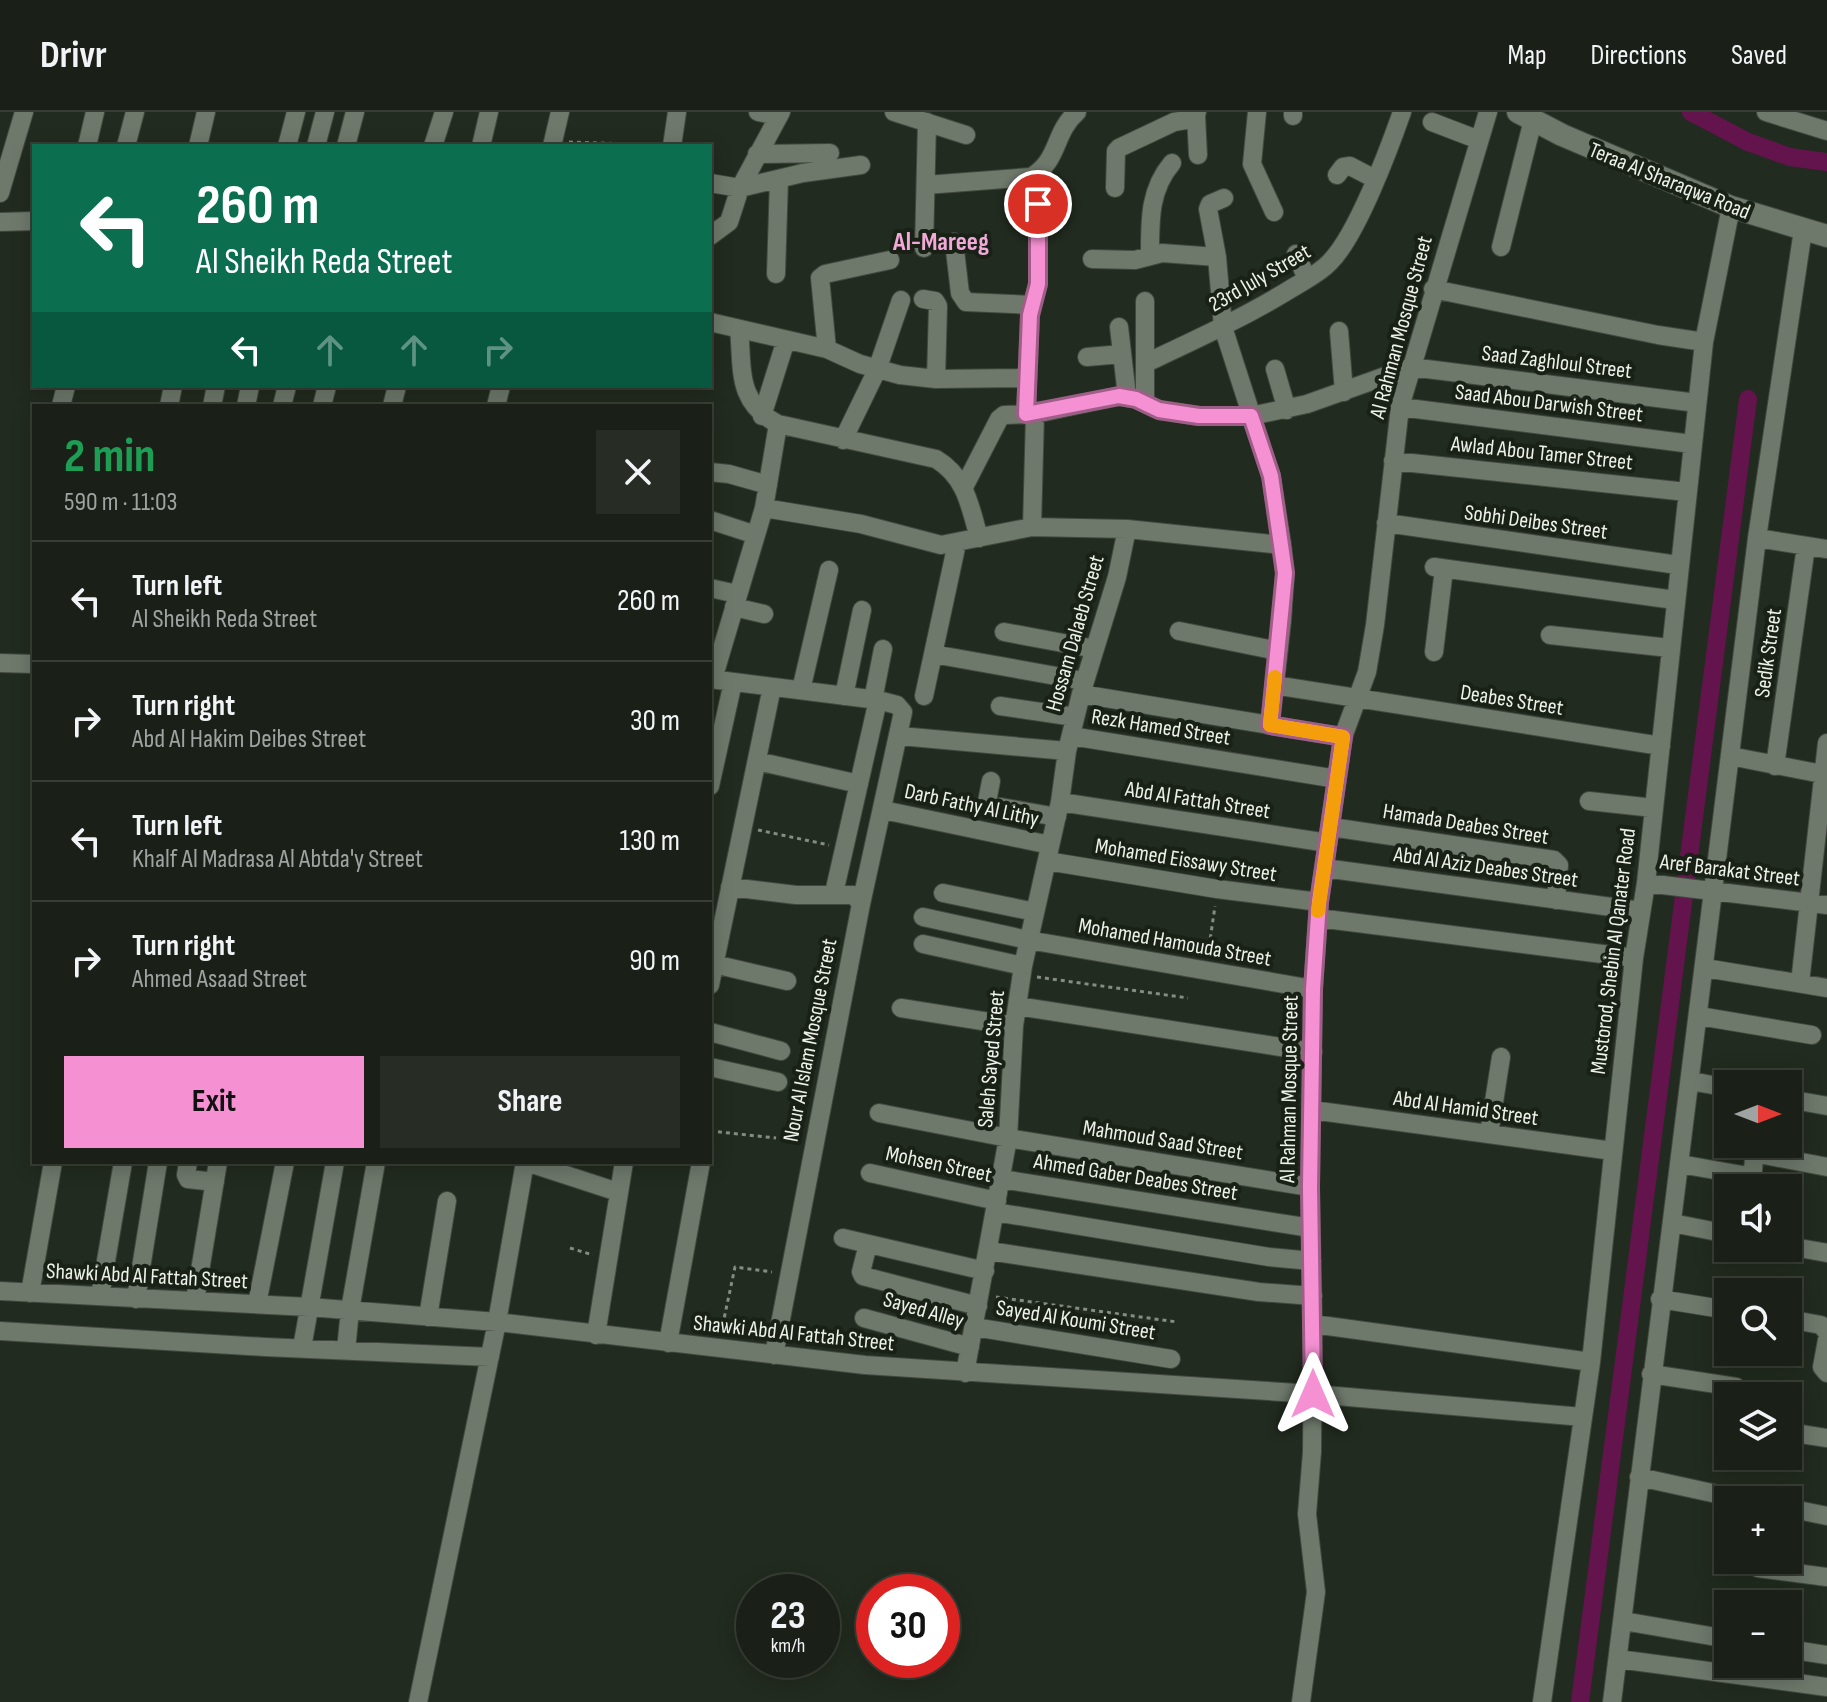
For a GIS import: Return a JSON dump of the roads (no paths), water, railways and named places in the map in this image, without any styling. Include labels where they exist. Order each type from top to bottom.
[{"type":"street","points":[[0,193],[24,112]]},
{"type":"street","points":[[87,144],[95,112]]},
{"type":"street","points":[[127,144],[135,112]]},
{"type":"street","points":[[198,144],[206,112]]},
{"type":"street","points":[[288,144],[296,112]]},
{"type":"street","points":[[317,144],[325,112]]},
{"type":"street","points":[[347,144],[355,112]]},
{"type":"street","points":[[481,144],[489,112]]},
{"type":"street","points":[[553,144],[560,112]]},
{"type":"street","points":[[672,144],[677,112]]},
{"type":"street","points":[[712,235],[729,222],[740,188],[780,114],[758,112]]},
{"type":"street","points":[[894,112],[966,135]]},
{"type":"street","points":[[926,185],[1031,177],[1051,161],[1059,135],[1066,122],[1077,112]]},
{"type":"street","points":[[1257,112],[1252,164],[1274,212]]},
{"type":"street","name":"23rd July Street","points":[[1146,363],[1256,311],[1330,263],[1342,248],[1375,179],[1402,112]]},
{"type":"street","name":"Al Rahman Mosque Street","points":[[1301,1702],[1315,1609],[1315,1574],[1307,1514],[1312,1452],[1310,1187],[1313,989],[1318,910],[1343,737],[1367,672],[1400,407],[1488,112]]},
{"type":"street","points":[[1766,112],[1800,118],[1827,131]]},
{"type":"street","points":[[1115,188],[1116,151],[1119,148],[1164,118],[1192,119],[1197,114]]},
{"type":"street","points":[[1197,114],[1198,155]]},
{"type":"street","points":[[1501,247],[1525,116]]},
{"type":"street","name":"Teraa Al Sharaqwa Road","points":[[1525,116],[1562,135],[1731,207],[1827,236]]},
{"type":"street","points":[[434,144],[442,120]]},
{"type":"street","points":[[924,248],[927,122]]},
{"type":"street","points":[[1432,122],[1479,140]]},
{"type":"street","points":[[757,154],[830,153]]},
{"type":"street","points":[[1150,256],[1154,196],[1161,176],[1172,163]]},
{"type":"street","points":[[712,183],[740,188],[861,165]]},
{"type":"street","points":[[1337,175],[1343,167],[1350,166],[1375,179]]},
{"type":"street","points":[[776,274],[779,179]]},
{"type":"street","points":[[1224,198],[1210,204],[1208,209],[1217,257],[1223,327],[1271,476],[1285,573],[1270,725]]},
{"type":"street","points":[[1032,527],[1027,378],[1032,305],[1038,284],[1038,204]]},
{"type":"street","name":"Mustorod, Shebin Al Qanater Road","points":[[1542,1702],[1591,1362],[1634,958],[1641,911],[1656,884],[1654,808],[1678,565],[1704,342],[1731,207]]},
{"type":"street","points":[[0,222],[32,221]]},
{"type":"street","points":[[1612,1702],[1660,1299],[1705,968],[1707,890],[1730,756],[1757,538],[1803,230]]},
{"type":"street","points":[[954,242],[960,293],[966,302],[1032,305]]},
{"type":"street","points":[[1092,259],[1144,259],[1162,253],[1217,257]]},
{"type":"street","points":[[1296,254],[1307,279]]},
{"type":"street","points":[[827,349],[820,278],[825,274],[890,260]]},
{"type":"street","points":[[1433,289],[1704,342]]},
{"type":"street","points":[[923,299],[935,301],[938,306],[936,379]]},
{"type":"street","points":[[843,440],[877,370],[901,300]]},
{"type":"street","points":[[1136,399],[1146,363],[1145,301]]},
{"type":"street","points":[[712,322],[827,349],[877,370],[936,379],[1027,378]]},
{"type":"street","points":[[1119,327],[1122,354],[1136,399]]},
{"type":"street","points":[[739,329],[742,382],[747,396],[770,420],[843,440],[936,459],[948,466],[964,487],[979,538]]},
{"type":"street","points":[[1339,331],[1344,392]]},
{"type":"street","points":[[712,676],[764,508],[768,485],[770,420],[786,340]]},
{"type":"street","points":[[1087,357],[1122,354]]},
{"type":"street","points":[[964,487],[999,419],[1004,415],[1030,414],[1119,396],[1136,399],[1159,410],[1199,416],[1251,416],[1287,410],[1411,367]]},
{"type":"street","name":"Saad Zaghloul Street","points":[[1411,367],[1697,403]]},
{"type":"street","points":[[1275,369],[1287,410]]},
{"type":"street","name":"Saad Abou Darwish Street","points":[[1400,407],[1692,444]]},
{"type":"street","name":"Awlad Abou Tamer Street","points":[[1393,461],[1687,492]]},
{"type":"street","points":[[712,472],[768,485]]},
{"type":"street","points":[[764,508],[861,524],[923,542],[957,543],[1032,527],[1127,529],[1282,545]]},
{"type":"street","points":[[713,521],[756,535]]},
{"type":"street","name":"Sobhi Deibes Street","points":[[1386,523],[1678,565]]},
{"type":"street","name":"Hossam Dalaeb Street","points":[[1069,743],[1082,687],[1117,577],[1127,529]]},
{"type":"street","points":[[1757,538],[1827,549]]},
{"type":"street","points":[[924,696],[957,543]]},
{"type":"street","name":"Sedik Street","points":[[1775,766],[1806,546]]},
{"type":"street","points":[[1434,652],[1439,568],[1675,600]]},
{"type":"street","points":[[801,690],[829,570]]},
{"type":"street","points":[[712,589],[764,614]]},
{"type":"street","points":[[844,696],[862,610]]},
{"type":"street","points":[[1179,631],[1278,651]]},
{"type":"street","points":[[1004,632],[1095,649]]},
{"type":"street","points":[[1550,635],[1670,648]]},
{"type":"street","points":[[834,893],[876,700],[883,649]]},
{"type":"street","points":[[933,654],[1082,687],[1343,737]]},
{"type":"street","points":[[0,663],[32,664]]},
{"type":"street","points":[[712,679],[876,700],[901,708],[900,736]]},
{"type":"street","points":[[712,777],[733,682]]},
{"type":"street","points":[[1274,685],[1355,699]]},
{"type":"street","points":[[712,974],[772,687]]},
{"type":"street","name":"Deabes Street","points":[[1355,699],[1661,746]]},
{"type":"street","points":[[1000,706],[1075,717]]},
{"type":"street","name":"Rezk Hamed Street","points":[[900,736],[1069,743],[1337,779]]},
{"type":"street","name":"Nour Al Islam Mosque Street","points":[[774,1355],[861,904],[900,736]]},
{"type":"street","name":"Saleh Sayed Street","points":[[965,1373],[1008,1138],[1014,1026],[1022,971],[1059,810],[1069,743]]},
{"type":"street","points":[[1800,983],[1818,904],[1827,743]]},
{"type":"street","points":[[1730,756],[1825,775]]},
{"type":"street","points":[[757,761],[859,784]]},
{"type":"street","name":"Abd Al Fattah Street","points":[[991,781],[989,805],[1330,835]]},
{"type":"street","points":[[1589,801],[1654,808]]},
{"type":"street","name":"Darb Fathy Al Lithy","points":[[883,810],[1048,853]]},
{"type":"street","name":"Hamada Deabes Street","points":[[1330,835],[1554,860],[1559,865],[1556,900]]},
{"type":"street","name":"Mohamed Eissawy Street","points":[[1048,853],[1318,910],[1634,958]]},
{"type":"street","name":"Abd Al Aziz Deabes Street","points":[[1324,868],[1641,911]]},
{"type":"street","name":"Aref Barakat Street","points":[[1656,884],[1818,904]]},
{"type":"street","points":[[730,887],[796,895],[854,895],[861,904]]},
{"type":"street","points":[[943,893],[1035,912]]},
{"type":"street","name":"Mohamed Hamouda Street","points":[[923,917],[1028,940],[1313,989]]},
{"type":"street","points":[[923,944],[1022,971]]},
{"type":"street","points":[[714,964],[787,981]]},
{"type":"street","points":[[1705,968],[1827,988]]},
{"type":"street","points":[[1017,1006],[1313,1052]]},
{"type":"street","points":[[901,1008],[1014,1026]]},
{"type":"street","points":[[1699,1016],[1812,1035]]},
{"type":"street","points":[[712,1033],[781,1051]]},
{"type":"street","points":[[1489,1134],[1501,1057]]},
{"type":"street","points":[[712,1067],[778,1082]]},
{"type":"street","points":[[1691,1081],[1714,1085]]},
{"type":"street","points":[[1802,1102],[1827,1106]]},
{"type":"street","name":"Abd Al Hamid Street","points":[[1312,1110],[1613,1151]]},
{"type":"street","name":"Mahmoud Saad Street","points":[[879,1113],[1008,1138],[1310,1187]]},
{"type":"street","points":[[1680,1164],[1748,1176],[1753,1172],[1754,1157],[1759,1154],[1827,1167]]},
{"type":"street","points":[[30,1293],[53,1164]]},
{"type":"street","points":[[100,1296],[123,1164]]},
{"type":"street","points":[[136,1299],[158,1164]]},
{"type":"street","points":[[188,1164],[188,1179],[215,1182]]},
{"type":"street","points":[[195,1301],[218,1164]]},
{"type":"street","points":[[257,1304],[285,1164]]},
{"type":"street","points":[[302,1348],[335,1164]]},
{"type":"street","points":[[346,1350],[376,1164]]},
{"type":"street","points":[[418,1702],[490,1357],[526,1164]]},
{"type":"street","points":[[532,1164],[618,1192]]},
{"type":"street","points":[[596,1335],[624,1164]]},
{"type":"street","points":[[668,1343],[701,1164]]},
{"type":"street","name":"Mohsen Street","points":[[870,1173],[996,1207],[1269,1257],[1312,1261]]},
{"type":"street","name":"Ahmed Gaber Deabes Street","points":[[1001,1179],[1311,1228]]},
{"type":"street","points":[[428,1317],[447,1201]]},
{"type":"street","points":[[1672,1223],[1714,1231]]},
{"type":"street","points":[[843,1238],[985,1271]]},
{"type":"street","points":[[868,1244],[861,1272],[863,1276],[980,1300]]},
{"type":"street","points":[[1802,1248],[1825,1252]]},
{"type":"street","points":[[989,1251],[1259,1292],[1313,1296]]},
{"type":"street","name":"Shawki Abd Al Fattah Street","points":[[0,1291],[350,1310],[497,1322],[774,1355],[965,1373],[1313,1394],[1583,1417]]},
{"type":"street","points":[[1660,1299],[1714,1308]]},
{"type":"street","name":"Sayed Alley","points":[[864,1318],[970,1347]]},
{"type":"street","points":[[1313,1324],[1591,1362]]},
{"type":"street","name":"Sayed Al Koumi Street","points":[[974,1327],[1171,1359]]},
{"type":"street","points":[[0,1331],[490,1357]]},
{"type":"street","points":[[1827,1340],[1822,1367],[1827,1373]]},
{"type":"street","points":[[1651,1374],[1714,1384]]},
{"type":"street","points":[[1802,1434],[1827,1438]]},
{"type":"street","points":[[1639,1477],[1714,1493]]},
{"type":"street","points":[[1802,1511],[1827,1516]]},
{"type":"street","points":[[1802,1574],[1827,1577]]},
{"type":"street","points":[[1623,1621],[1714,1637]]},
{"type":"street","points":[[1802,1651],[1827,1655]]},
{"type":"street","points":[[1618,1659],[1827,1687]]},
{"type":"waterway","points":[[1691,112],[1748,142],[1790,157],[1827,162]]},
{"type":"waterway","points":[[1580,1702],[1748,399]]},
{"type":"district","name":"Al-Mareeg","points":[[941,241]]}]
